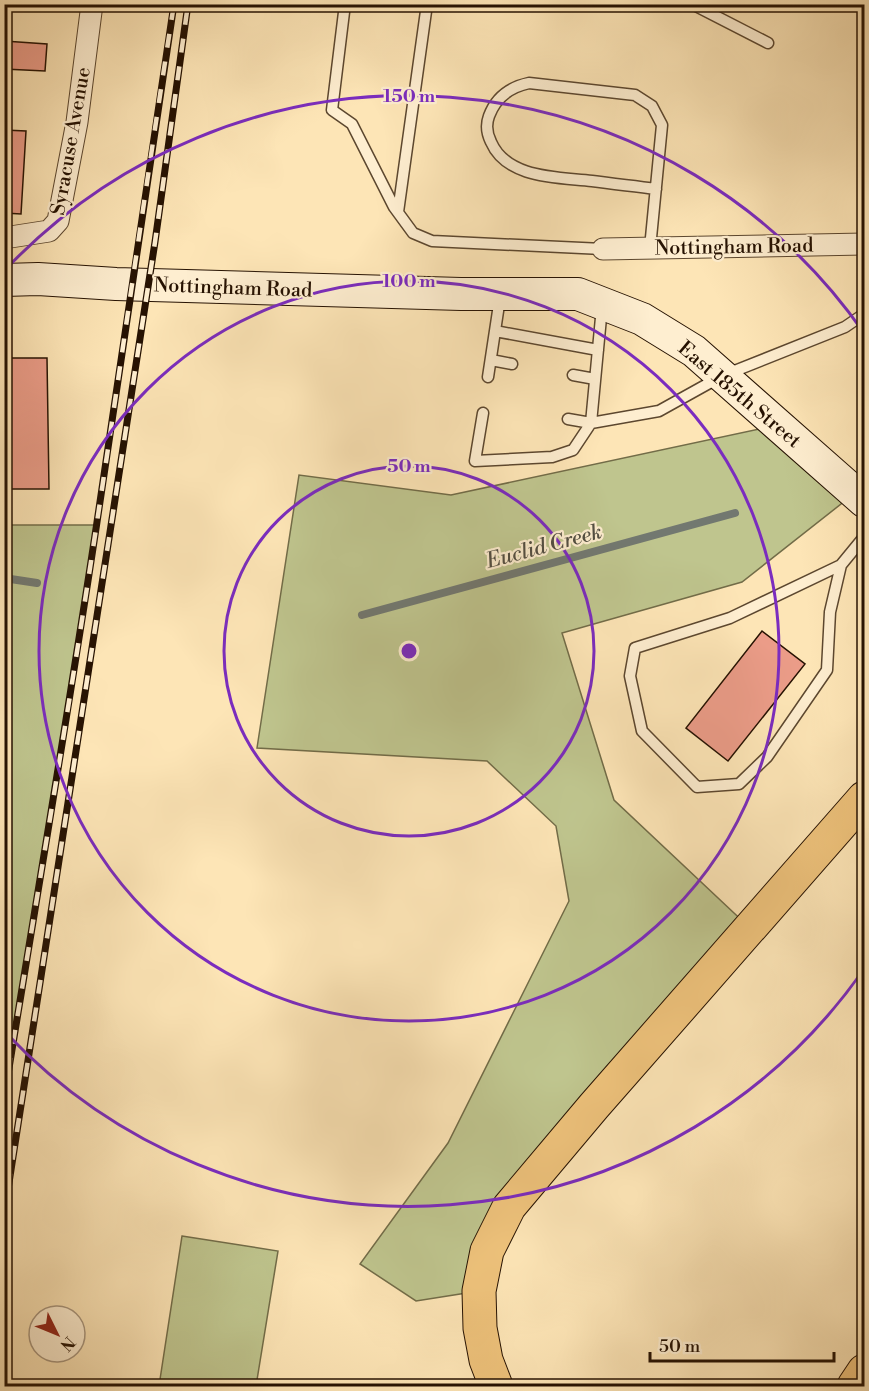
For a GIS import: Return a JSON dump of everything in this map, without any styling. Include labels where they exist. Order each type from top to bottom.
[{"type":"highway","points":[[496,1386],[486,1360],[480,1328],[478,1291],[487,1251],[509,1207],[594,1106],[864,798]]},
{"type":"highway","points":[[831,837],[864,814]]},
{"type":"highway","points":[[854,1386],[864,1371]]},
{"type":"street","name":"Syracuse Avenue","points":[[4,238],[49,231],[58,220],[77,122],[92,4]]},
{"type":"street","name":"Nottingham Road","points":[[603,249],[864,244]]},
{"type":"street","name":"Nottingham Road","points":[[4,280],[38,279],[116,284],[461,294]]},
{"type":"street","name":"East 185th Street","points":[[461,294],[578,294],[642,319],[694,351],[861,492]]},
{"type":"lane","points":[[345,4],[332,110],[352,124],[398,213],[413,233],[432,241],[603,249]]},
{"type":"lane","points":[[398,213],[427,4]]},
{"type":"lane","points":[[692,4],[768,44]]},
{"type":"lane","points":[[650,248],[656,189],[662,125],[652,106],[635,95],[529,83],[509,90],[492,107],[487,121],[488,136],[495,152],[505,162],[539,175],[656,189]]},
{"type":"lane","points":[[488,377],[500,295]]},
{"type":"lane","points":[[483,413],[475,461],[552,457],[573,450],[591,423],[602,303]]},
{"type":"lane","points":[[568,419],[591,423],[659,411],[722,376],[845,327],[864,314]]},
{"type":"lane","points":[[495,331],[598,350]]},
{"type":"lane","points":[[491,360],[512,364]]},
{"type":"lane","points":[[573,375],[595,379]]},
{"type":"lane","points":[[841,565],[830,612],[827,670],[767,757],[739,784],[697,787],[642,731],[630,676],[635,648],[730,618],[841,565],[864,537]]},
{"type":"green space","points":[[778,425],[855,493],[742,582],[562,633],[614,800],[751,929],[509,1207],[479,1291],[416,1301],[360,1264],[448,1143],[569,901],[556,826],[487,761],[257,748],[299,475],[451,495]]},
{"type":"green space","points":[[4,525],[97,525],[5,1099]]},
{"type":"green space","points":[[182,1236],[278,1251],[256,1386],[159,1386]]},
{"type":"building","points":[[4,41],[47,44],[45,71],[4,69]]},
{"type":"building","points":[[4,130],[26,131],[21,214],[4,213]]},
{"type":"building","points":[[4,358],[47,358],[49,489],[4,489]]},
{"type":"building","points":[[762,631],[805,664],[728,761],[686,728]]},
{"type":"waterway","name":"Euclid Creek","points":[[362,615],[735,513]]},
{"type":"waterway","name":"Euclid Creek","points":[[4,578],[37,583]]},
{"type":"railway","points":[[4,1099],[86,594],[174,4]]},
{"type":"railway","points":[[4,1215],[155,242],[188,4]]}]
